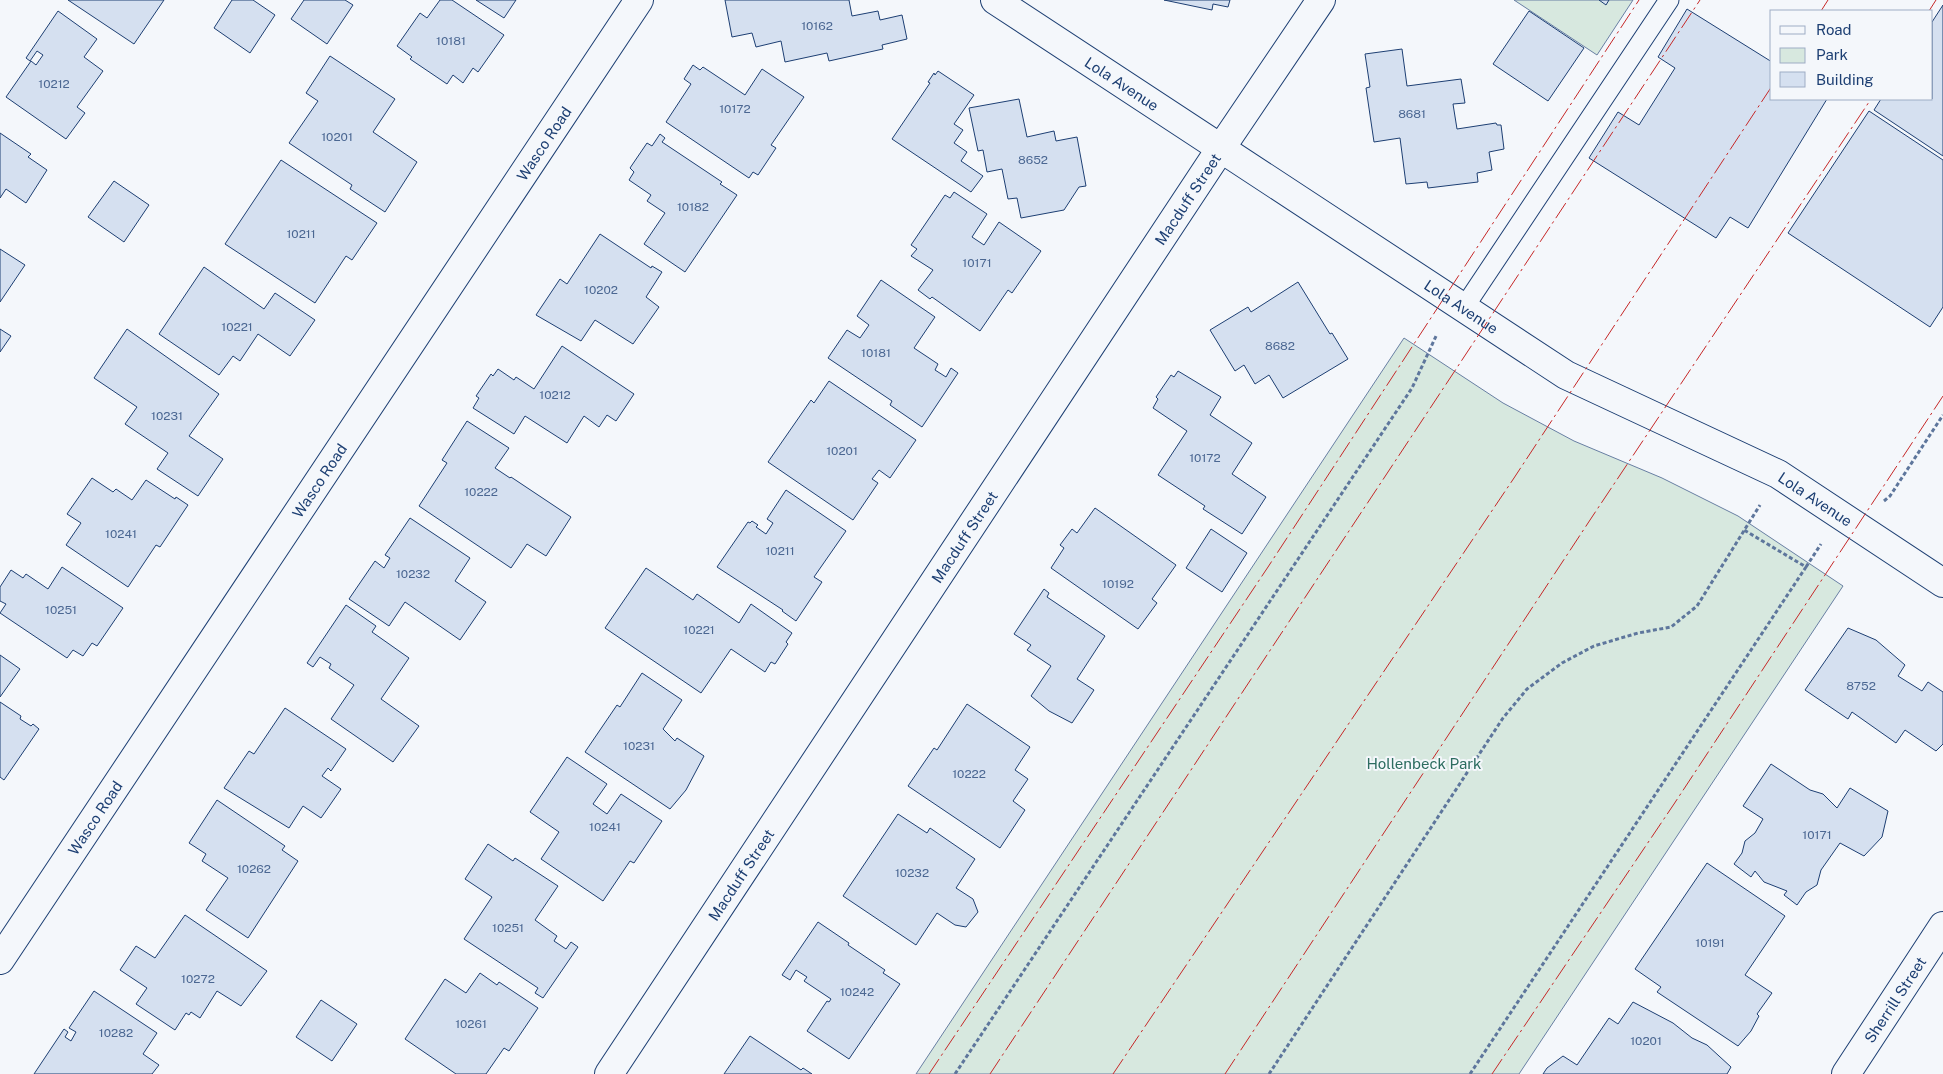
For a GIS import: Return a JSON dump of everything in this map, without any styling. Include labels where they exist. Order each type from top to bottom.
[{"type":"street","name":"Wasco Road","points":[[0,960],[639,0]]},
{"type":"street","name":"Lola Avenue","points":[[995,0],[1566,375],[1778,474],[1943,583]]},
{"type":"street","name":"Macduff Street","points":[[609,1074],[1221,148],[1321,0]]},
{"type":"street","name":"Sherrill Street","points":[[1846,1074],[1943,926]]},
{"type":"lane","points":[[1458,305],[1669,0]]},
{"type":"path","points":[[955,1074],[1412,388],[1458,305]]},
{"type":"path","points":[[1269,1074],[1503,718],[1527,689],[1562,663],[1594,646],[1638,633],[1671,627],[1697,606],[1778,474]]},
{"type":"path","points":[[1470,1074],[1806,567],[1744,530]]},
{"type":"green space","points":[[1514,0],[1633,0],[1597,55]]},
{"type":"green space","name":"Hollenbeck Park","points":[[1404,338],[1503,403],[1574,441],[1662,478],[1738,516],[1843,586],[1519,1074],[916,1074]]},
{"type":"building","points":[[68,0],[164,0],[134,44]]},
{"type":"building","points":[[232,0],[253,0],[275,15],[250,53],[214,28]]},
{"type":"building","points":[[304,0],[345,0],[353,5],[327,44],[291,19]]},
{"type":"building","points":[[440,0],[452,0],[504,35],[478,72],[473,68],[463,83],[453,75],[447,84],[410,59],[412,57],[397,46],[420,13],[427,18]]},
{"type":"building","points":[[476,0],[516,0],[504,18]]},
{"type":"building","points":[[725,0],[849,0],[852,16],[878,11],[880,20],[902,15],[907,39],[882,45],[883,49],[829,61],[827,53],[785,62],[781,41],[756,47],[752,33],[732,37]]},
{"type":"building","points":[[1164,0],[1230,0],[1228,7],[1213,4],[1212,10]]},
{"type":"building","points":[[1599,0],[1609,0],[1606,5]]},
{"type":"building","points":[[1943,5],[1943,156],[1874,110],[1880,100],[1933,100],[1933,20]]},
{"type":"building","points":[[1687,9],[1770,61],[1770,100],[1826,100],[1748,228],[1730,217],[1716,238],[1589,158],[1618,112],[1639,125],[1675,68],[1658,57]]},
{"type":"building","points":[[58,11],[97,39],[84,57],[103,71],[77,107],[85,113],[66,139],[6,97],[31,61],[36,65],[43,55],[37,51],[30,61],[26,58]]},
{"type":"building","points":[[1529,11],[1584,48],[1548,101],[1493,64]]},
{"type":"building","points":[[1402,49],[1407,86],[1461,79],[1465,103],[1453,104],[1457,129],[1496,123],[1501,125],[1504,149],[1489,152],[1492,170],[1477,173],[1478,182],[1428,188],[1427,182],[1406,184],[1400,138],[1374,142],[1366,88],[1370,87],[1365,54]]},
{"type":"building","points":[[330,56],[395,99],[373,132],[417,162],[385,212],[350,189],[352,185],[289,143],[318,101],[306,93]]},
{"type":"building","points":[[693,65],[700,70],[703,67],[745,95],[762,69],[804,97],[771,145],[776,148],[758,175],[753,172],[749,178],[666,122],[691,84],[684,79]]},
{"type":"building","points":[[938,71],[974,95],[954,124],[963,130],[954,143],[967,152],[961,161],[983,176],[971,192],[892,139],[930,83],[928,82],[934,73],[935,75]]},
{"type":"building","points":[[1019,99],[1027,137],[1054,131],[1056,141],[1077,137],[1086,186],[1079,187],[1064,210],[1021,218],[1017,198],[1008,199],[1002,169],[987,172],[983,150],[978,151],[969,108]]},
{"type":"building","points":[[1869,111],[1943,160],[1943,307],[1930,327],[1788,233]]},
{"type":"building","points":[[0,133],[31,154],[28,157],[47,170],[26,203],[6,189],[0,198]]},
{"type":"building","points":[[660,134],[665,138],[662,142],[722,182],[720,184],[737,195],[685,272],[644,244],[665,213],[647,201],[651,195],[629,180],[634,172],[630,168],[647,143],[652,146]]},
{"type":"building","points":[[281,160],[377,223],[352,260],[346,256],[315,303],[225,244]]},
{"type":"building","points":[[114,181],[149,205],[124,242],[88,217]]},
{"type":"building","points":[[954,192],[987,214],[972,237],[984,245],[999,222],[1041,251],[1012,293],[1008,290],[980,331],[932,297],[930,299],[918,290],[933,270],[911,256],[917,249],[911,245],[945,195],[950,198]]},
{"type":"building","points":[[600,234],[651,268],[652,266],[662,272],[646,297],[659,307],[633,344],[595,320],[581,341],[536,315],[560,279],[567,284]]},
{"type":"building","points":[[0,249],[25,265],[0,302]]},
{"type":"building","points":[[204,267],[264,309],[275,293],[315,320],[290,356],[258,334],[240,361],[233,356],[219,375],[159,334]]},
{"type":"building","points":[[881,280],[935,317],[914,348],[938,364],[935,370],[946,377],[951,368],[958,373],[922,427],[890,405],[892,401],[828,358],[847,330],[860,338],[869,325],[857,316]]},
{"type":"building","points":[[1298,282],[1348,359],[1283,398],[1269,375],[1255,384],[1244,365],[1235,371],[1210,330],[1248,307],[1251,312]]},
{"type":"building","points":[[0,329],[11,336],[0,352]]},
{"type":"building","points":[[127,329],[219,394],[189,436],[223,459],[198,496],[157,469],[168,453],[125,424],[137,407],[94,378]]},
{"type":"building","points":[[562,346],[634,394],[616,421],[607,415],[599,427],[584,416],[567,443],[525,416],[514,434],[473,408],[479,398],[476,396],[491,374],[493,376],[498,369],[514,380],[516,377],[534,389]]},
{"type":"building","points":[[1178,371],[1221,397],[1210,415],[1252,443],[1232,474],[1266,497],[1242,534],[1203,509],[1205,506],[1158,475],[1187,431],[1153,408],[1158,399],[1156,397],[1171,375],[1174,377]]},
{"type":"building","points":[[829,381],[916,440],[890,478],[879,470],[872,479],[878,483],[853,520],[768,462],[811,400],[814,403]]},
{"type":"building","points":[[467,421],[509,448],[495,468],[571,517],[546,556],[527,544],[511,568],[419,506],[447,463],[442,460]]},
{"type":"building","points":[[92,478],[113,492],[116,489],[132,500],[146,480],[188,505],[160,547],[156,545],[128,587],[66,545],[81,523],[67,514]]},
{"type":"building","points":[[786,490],[846,531],[814,577],[822,582],[796,621],[783,610],[717,567],[748,522],[752,521],[758,525],[756,527],[766,534],[773,523],[767,519]]},
{"type":"building","points":[[1095,508],[1176,565],[1152,599],[1157,603],[1138,629],[1051,568],[1064,548],[1060,545],[1072,529],[1077,533]]},
{"type":"building","points":[[410,518],[470,558],[455,581],[486,602],[460,640],[405,602],[389,626],[349,599],[375,561],[384,568],[390,558],[385,555]]},
{"type":"building","points":[[1211,529],[1247,553],[1222,592],[1186,568]]},
{"type":"building","points":[[62,567],[123,608],[97,646],[92,643],[83,656],[73,650],[67,658],[0,613],[6,604],[0,601],[0,587],[11,570],[23,578],[26,574],[48,589]]},
{"type":"building","points":[[646,568],[693,600],[697,594],[739,623],[751,604],[792,633],[786,642],[788,644],[775,664],[771,662],[765,672],[731,649],[701,693],[605,628]]},
{"type":"building","points":[[1044,589],[1049,593],[1047,597],[1105,636],[1077,679],[1094,690],[1072,723],[1049,711],[1031,696],[1051,666],[1027,650],[1031,645],[1014,634]]},
{"type":"building","points":[[346,605],[376,626],[372,632],[409,658],[381,699],[419,726],[393,762],[331,719],[354,685],[329,668],[331,664],[320,657],[313,667],[307,663]]},
{"type":"building","points":[[1848,628],[1876,640],[1905,665],[1898,676],[1922,691],[1928,682],[1943,692],[1943,744],[1936,751],[1905,730],[1896,743],[1852,712],[1848,719],[1805,690]]},
{"type":"building","points":[[0,655],[20,669],[0,697]]},
{"type":"building","points":[[642,673],[682,700],[663,729],[675,741],[677,738],[704,756],[686,790],[670,809],[585,752],[617,705],[620,707]]},
{"type":"building","points":[[0,702],[21,716],[20,719],[31,726],[33,724],[39,729],[4,780],[0,777]]},
{"type":"building","points":[[967,704],[1030,747],[1015,770],[1028,779],[1013,801],[1025,810],[1000,848],[908,786],[934,748],[937,750]]},
{"type":"building","points":[[285,708],[346,749],[331,771],[328,768],[322,776],[341,789],[321,818],[303,806],[289,828],[224,788],[249,751],[254,754]]},
{"type":"building","points":[[567,757],[607,784],[593,804],[607,814],[621,794],[662,821],[634,863],[630,861],[603,901],[541,859],[559,832],[530,812]]},
{"type":"building","points":[[1771,764],[1810,790],[1823,794],[1837,808],[1850,788],[1888,811],[1882,837],[1864,856],[1840,843],[1821,870],[1817,885],[1806,892],[1797,905],[1784,895],[1787,891],[1764,882],[1755,871],[1751,877],[1734,864],[1742,853],[1745,841],[1755,833],[1763,819],[1743,806]]},
{"type":"building","points":[[217,800],[285,846],[282,850],[298,861],[248,938],[206,910],[228,878],[202,861],[206,854],[189,843]]},
{"type":"building","points":[[898,814],[927,833],[930,828],[975,859],[956,888],[973,899],[978,912],[966,927],[955,925],[937,913],[916,945],[843,896]]},
{"type":"building","points":[[488,844],[513,861],[515,858],[558,886],[535,920],[557,936],[554,941],[566,949],[571,942],[578,947],[543,998],[535,993],[538,988],[464,939],[492,897],[465,879]]},
{"type":"building","points":[[1707,863],[1785,916],[1745,975],[1772,993],[1757,1014],[1759,1016],[1751,1031],[1738,1046],[1657,992],[1661,987],[1635,969]]},
{"type":"building","points":[[185,915],[267,971],[241,1006],[217,991],[200,1018],[191,1012],[189,1015],[186,1013],[175,1030],[136,1004],[147,988],[120,970],[136,946],[155,958]]},
{"type":"building","points":[[818,922],[885,970],[883,973],[900,984],[849,1059],[807,1031],[827,1001],[829,1002],[831,999],[804,981],[807,977],[796,970],[790,980],[782,975]]},
{"type":"building","points":[[480,973],[497,985],[499,982],[538,1008],[509,1051],[504,1048],[486,1074],[456,1074],[405,1039],[445,979],[466,993]]},
{"type":"building","points":[[94,991],[157,1033],[143,1054],[159,1065],[152,1074],[34,1074],[64,1029],[68,1032],[65,1037],[71,1041],[76,1032],[69,1028]]},
{"type":"building","points":[[321,1000],[357,1024],[332,1061],[296,1037]]},
{"type":"building","points":[[1633,1002],[1673,1023],[1692,1038],[1707,1045],[1731,1067],[1727,1074],[1543,1074],[1547,1068],[1563,1056],[1577,1065],[1609,1018],[1618,1024]]},
{"type":"building","points":[[750,1036],[801,1070],[803,1068],[812,1074],[724,1074]]},
{"type":"power","points":[[929,1074],[1268,567],[1639,0]]},
{"type":"power","points":[[990,1074],[1700,0]]},
{"type":"power","points":[[1822,10],[1828,0]]},
{"type":"power","points":[[1930,10],[1936,0]]},
{"type":"power","points":[[1113,1074],[1514,478],[1770,89]]},
{"type":"power","points":[[1225,1074],[1592,517],[1870,100]]},
{"type":"power","points":[[1492,1074],[1674,804],[1943,396]]}]
